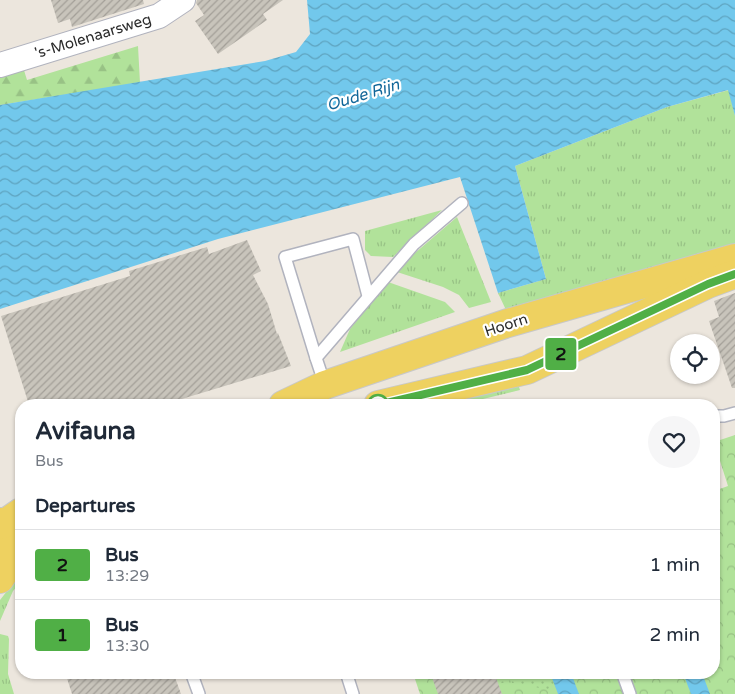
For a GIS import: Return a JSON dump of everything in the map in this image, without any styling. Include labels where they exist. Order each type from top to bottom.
[{"type":"main road","name":"Hoorn","points":[[296,399],[325,385],[508,323],[735,258]]},
{"type":"main road","points":[[404,399],[527,370],[708,284],[735,274]]},
{"type":"main road","points":[[0,579],[6,569],[10,551],[8,520]]},
{"type":"street","name":"'s-Molenaarsweg","points":[[0,65],[159,16],[183,0]]},
{"type":"lane","points":[[316,358],[414,244],[462,203]]},
{"type":"lane","points":[[325,385],[285,257],[353,239],[368,296]]},
{"type":"lane","points":[[720,416],[735,413]]},
{"type":"lane","points":[[193,679],[198,694]]},
{"type":"lane","points":[[348,679],[353,694]]},
{"type":"lane","points":[[625,679],[630,694]]},
{"type":"green space","points":[[138,46],[140,83],[0,105],[0,74],[23,67],[27,80]]},
{"type":"green space","points":[[729,90],[735,116],[735,246],[506,310],[498,293],[546,279],[515,166],[667,107]]},
{"type":"green space","points":[[442,210],[393,257],[371,256],[365,250],[365,231]]},
{"type":"green space","points":[[457,217],[491,302],[469,308],[459,295],[443,287],[394,271]]},
{"type":"green space","points":[[388,282],[445,302],[455,312],[340,352],[350,329]]},
{"type":"green space","points":[[517,381],[520,390],[483,399],[433,399]]},
{"type":"green space","points":[[735,435],[735,694],[420,694],[415,679],[720,679],[720,489],[728,486],[720,461],[720,440]]},
{"type":"green space","points":[[15,577],[15,589],[0,621],[0,600]]},
{"type":"green space","points":[[0,634],[8,636],[9,639],[8,674],[14,694],[0,694]]},
{"type":"green space","points":[[497,679],[552,679],[557,690],[512,683],[511,680],[499,684]]},
{"type":"water","name":"Oude Rijn","points":[[307,0],[735,0],[735,116],[728,90],[667,107],[515,166],[546,279],[498,293],[460,177],[218,239],[0,309],[0,105],[265,61],[296,52],[310,34]]},
{"type":"water","points":[[552,679],[573,679],[579,694],[558,694]]},
{"type":"water","points":[[685,679],[704,679],[710,694],[691,694]]},
{"type":"building","points":[[51,0],[143,0],[144,4],[72,27],[70,19],[58,23]]},
{"type":"building","points":[[197,0],[283,0],[263,14],[267,20],[218,54],[195,21],[204,15],[196,3]]},
{"type":"building","points":[[247,240],[261,271],[253,275],[268,304],[277,334],[291,366],[182,399],[27,399],[1,316],[130,276],[129,271],[207,247],[209,254]]},
{"type":"building","points":[[735,293],[735,388],[732,388],[720,353],[720,334],[713,334],[709,321],[719,317],[714,301]]},
{"type":"building","points":[[67,679],[176,679],[181,694],[72,694]]},
{"type":"building","points":[[433,679],[497,679],[502,694],[438,694]]},
{"type":"bus line","name":"2","points":[[404,399],[527,370],[708,284],[735,274]]}]
